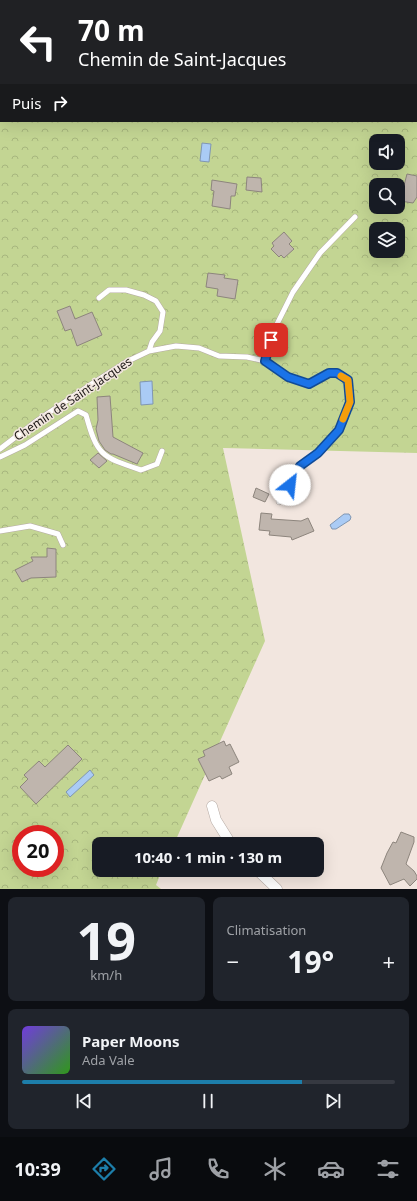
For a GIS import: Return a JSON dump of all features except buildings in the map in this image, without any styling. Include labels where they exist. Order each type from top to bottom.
[{"type":"street","points":[[212,806],[216,820],[227,837]]},
{"type":"street","points":[[264,877],[277,889]]},
{"type":"lane","points":[[265,361],[274,330],[293,292],[320,253],[355,217]]},
{"type":"lane","points":[[99,298],[109,290],[126,290],[156,301],[163,312],[160,331],[152,342],[149,351]]},
{"type":"lane","name":"Chemin de Saint-Jacques","points":[[0,449],[38,420],[93,383],[126,362],[149,351],[176,346],[199,348],[219,356],[247,357],[265,361],[288,377],[309,384],[329,373],[337,373],[348,380],[350,402],[339,430],[318,453],[300,466],[279,502]]},
{"type":"lane","points":[[0,458],[25,445],[78,411],[86,415],[98,449],[107,457],[141,470],[157,464],[162,451]]},
{"type":"lane","points":[[0,531],[30,526],[58,534],[62,545]]},
{"type":"green space","points":[[0,122],[417,122],[417,453],[223,448],[265,641],[177,837],[92,837],[92,877],[159,877],[156,885],[161,889],[0,889]]},
{"type":"water","points":[[202,143],[211,144],[209,162],[200,161]]},
{"type":"water","points":[[152,381],[153,404],[141,405],[140,382]]},
{"type":"water","points":[[344,514],[349,514],[351,517],[350,520],[336,529],[332,529],[330,525]]},
{"type":"water","points":[[90,770],[94,775],[70,797],[66,792]]},
{"type":"slow traffic","points":[[341,376],[348,380],[350,402],[343,419]]},
{"type":"route","points":[[271,340],[265,361],[288,377],[309,384],[329,373],[337,373],[348,380],[350,402],[339,430],[318,453],[300,466],[290,485]]}]
